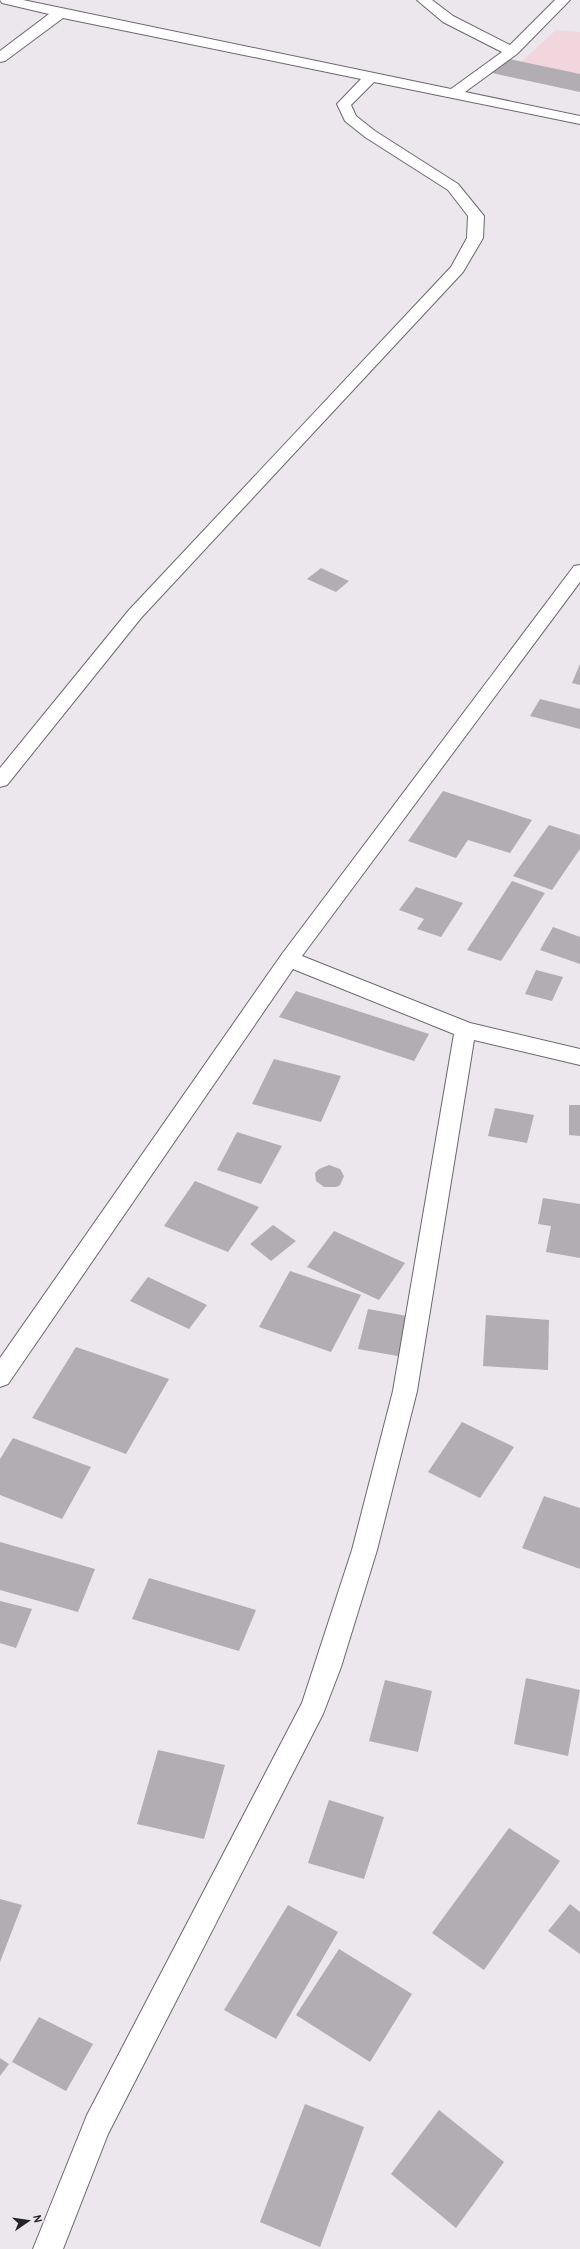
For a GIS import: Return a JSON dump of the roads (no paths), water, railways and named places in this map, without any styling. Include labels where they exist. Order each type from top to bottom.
[{"type":"street","points":[[7,0],[60,13],[455,93],[580,120]]},
{"type":"street","points":[[424,0],[448,19],[512,51]]},
{"type":"street","points":[[455,93],[512,51],[563,0]]},
{"type":"street","points":[[0,58],[60,13]]},
{"type":"street","points":[[0,780],[135,614],[458,269],[475,238],[476,216],[453,187],[370,134],[350,118],[344,104],[372,76]]},
{"type":"street","points":[[0,1376],[290,958],[580,570]]},
{"type":"street","points":[[290,958],[465,1030],[580,1057]]},
{"type":"street","points":[[48,2249],[97,2125],[314,1706],[338,1639],[395,1438],[405,1392],[465,1030]]}]
